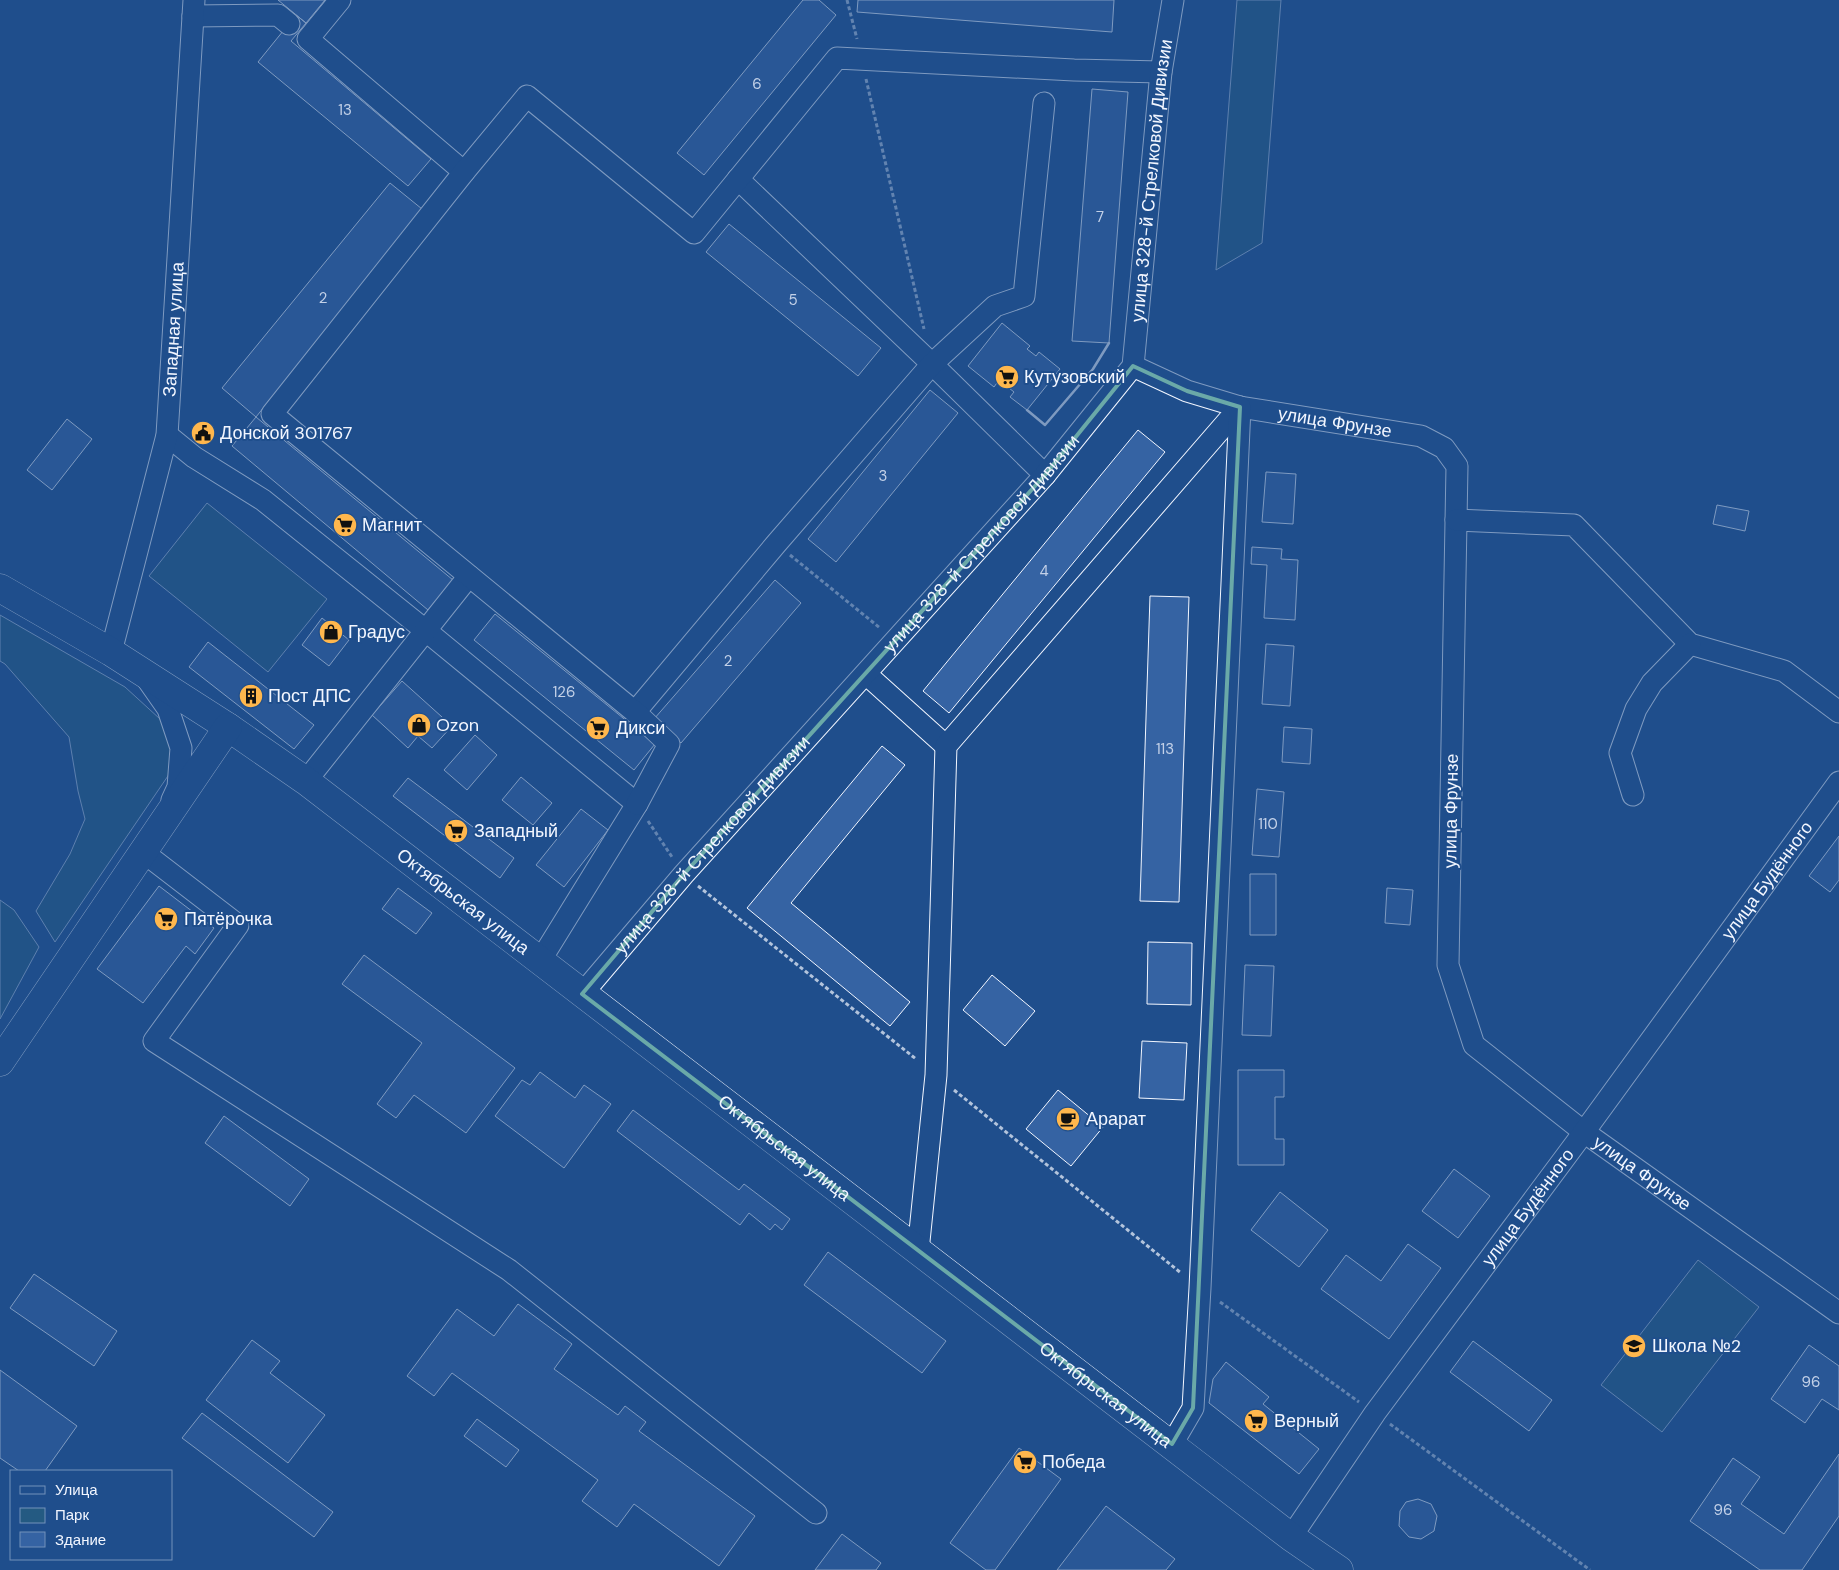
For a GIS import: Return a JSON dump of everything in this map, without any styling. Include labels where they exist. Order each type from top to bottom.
[{"type":"main road","name":"Октябрьская улица","points":[[0,588],[111,652],[228,727],[306,781],[1291,1537],[1339,1570]]},
{"type":"main road","points":[[0,1062],[228,727]]},
{"type":"street","points":[[298,31],[340,0]]},
{"type":"street","name":"улица 328-й Стрелковой Дивизии","points":[[582,994],[684,874],[1046,475],[1133,366],[1161,72],[1173,0]]},
{"type":"street","points":[[194,8],[278,15],[464,172]]},
{"type":"street","name":"Западная улица","points":[[111,652],[167,434],[194,8]]},
{"type":"street","points":[[540,961],[636,804],[669,744],[635,712],[272,414],[464,172],[527,96],[694,233],[837,58],[1064,70],[1161,72]]},
{"type":"street","points":[[635,712],[776,544],[932,364],[995,306],[1024,296],[1044,102]]},
{"type":"street","points":[[738,180],[1046,475]]},
{"type":"street","name":"улица Фрунзе","points":[[1133,366],[1187,391],[1240,407],[1421,436],[1444,448],[1457,466],[1448,964],[1474,1045],[1584,1132],[1839,1313]]},
{"type":"street","points":[[918,1251],[936,1075],[946,746],[1240,407]]},
{"type":"street","points":[[1172,1444],[1193,1408],[1240,407]]},
{"type":"street","points":[[167,434],[194,457],[263,500],[426,630],[636,804]]},
{"type":"street","points":[[1456,520],[1574,525],[1690,644],[1784,672],[1839,712]]},
{"type":"street","points":[[306,781],[469,576]]},
{"type":"street","points":[[1633,794],[1620,753],[1636,709],[1652,683],[1690,644]]},
{"type":"street","points":[[140,671],[168,709],[182,748],[178,787],[150,842],[238,925],[154,1041],[509,1270],[816,1513]]},
{"type":"street","points":[[866,674],[946,746]]},
{"type":"street","name":"улица Будённого","points":[[1291,1537],[1375,1413],[1584,1132],[1839,782]]},
{"type":"path","points":[[847,0],[932,364]]},
{"type":"path","points":[[776,544],[896,641]]},
{"type":"path","points":[[636,804],[684,874],[1200,1288],[1590,1570]]},
{"type":"highlighted area","points":[[1133,366],[1187,391],[1240,407],[1193,1408],[1172,1444],[582,994],[684,874],[1045,475]]},
{"type":"green space","points":[[1237,0],[1281,0],[1262,243],[1216,270]]},
{"type":"green space","points":[[207,503],[327,599],[268,672],[149,576]]},
{"type":"green space","points":[[0,615],[125,687],[160,719],[174,748],[172,770],[55,942],[36,911],[70,854],[85,819],[78,791],[69,737],[5,664],[0,661]]},
{"type":"green space","points":[[0,900],[14,910],[39,947],[0,1019]]},
{"type":"green space","points":[[1698,1260],[1759,1307],[1662,1432],[1601,1385]]},
{"type":"building","points":[[278,0],[325,0],[306,23]]},
{"type":"building","points":[[803,0],[819,0],[836,15],[704,175],[677,153]]},
{"type":"building","points":[[858,0],[1114,0],[1112,32],[857,12]]},
{"type":"building","points":[[296,15],[306,23],[291,41],[431,159],[408,186],[258,62]]},
{"type":"building","points":[[1092,89],[1128,92],[1109,343],[1072,341]]},
{"type":"building","points":[[390,183],[422,209],[256,417],[222,388]]},
{"type":"building","points":[[729,224],[881,348],[858,376],[706,252]]},
{"type":"building","points":[[1002,323],[1030,346],[1027,349],[1036,356],[1039,352],[1060,369],[1027,410],[1010,397],[1014,392],[999,380],[994,387],[968,366]]},
{"type":"building","points":[[930,390],[958,413],[836,562],[808,539]]},
{"type":"building","points":[[256,417],[453,580],[428,610],[232,446]]},
{"type":"building","points":[[67,419],[92,439],[52,490],[27,470]]},
{"type":"building","points":[[1138,430],[1165,452],[949,713],[923,691]]},
{"type":"building","points":[[1266,472],[1296,474],[1293,524],[1262,522]]},
{"type":"building","points":[[1717,505],[1749,511],[1745,531],[1713,524]]},
{"type":"building","points":[[1252,547],[1282,549],[1281,559],[1298,560],[1295,620],[1264,618],[1267,565],[1251,564]]},
{"type":"building","points":[[775,580],[801,603],[681,743],[654,719]]},
{"type":"building","points":[[1150,596],[1189,597],[1179,902],[1140,901]]},
{"type":"building","points":[[495,614],[655,744],[634,770],[474,640]]},
{"type":"building","points":[[322,618],[349,640],[329,666],[302,645]]},
{"type":"building","name":"Пост ДПС","points":[[208,642],[314,725],[294,749],[189,667]]},
{"type":"building","points":[[1266,644],[1294,646],[1290,706],[1262,704]]},
{"type":"building","points":[[402,681],[452,726],[432,748],[418,736],[408,748],[372,715]]},
{"type":"building","points":[[1284,727],[1312,729],[1310,764],[1282,762]]},
{"type":"building","points":[[475,735],[497,755],[467,790],[444,770]]},
{"type":"building","points":[[882,746],[905,765],[791,903],[910,1002],[890,1026],[747,908]]},
{"type":"building","points":[[521,777],[552,803],[533,825],[502,800]]},
{"type":"building","points":[[408,778],[514,858],[500,878],[393,796]]},
{"type":"building","points":[[1257,789],[1284,792],[1279,857],[1252,855]]},
{"type":"building","points":[[581,809],[608,830],[564,887],[536,865]]},
{"type":"building","points":[[1839,836],[1839,880],[1830,892],[1809,876]]},
{"type":"building","points":[[1250,874],[1276,874],[1276,935],[1250,935]]},
{"type":"building","points":[[159,886],[214,928],[195,954],[186,946],[143,1003],[97,969]]},
{"type":"building","points":[[398,888],[432,913],[416,934],[382,909]]},
{"type":"building","points":[[1387,888],[1413,890],[1410,925],[1385,923]]},
{"type":"building","points":[[1148,942],[1192,943],[1191,1005],[1147,1004]]},
{"type":"building","points":[[364,955],[515,1068],[466,1133],[414,1095],[396,1118],[377,1104],[422,1043],[342,984]]},
{"type":"building","points":[[1245,965],[1274,966],[1271,1036],[1242,1035]]},
{"type":"building","points":[[992,975],[1035,1011],[1005,1046],[963,1010]]},
{"type":"building","points":[[1142,1041],[1187,1043],[1184,1100],[1139,1098]]},
{"type":"building","points":[[1238,1070],[1284,1070],[1284,1097],[1275,1097],[1275,1139],[1284,1139],[1284,1165],[1238,1165]]},
{"type":"building","points":[[540,1072],[575,1098],[584,1085],[611,1104],[564,1168],[495,1116],[522,1080],[530,1085]]},
{"type":"building","points":[[1058,1090],[1103,1127],[1071,1166],[1026,1129]]},
{"type":"building","points":[[633,1110],[739,1190],[744,1184],[790,1219],[782,1230],[775,1224],[770,1230],[749,1213],[740,1225],[617,1131]]},
{"type":"building","points":[[224,1116],[309,1179],[290,1206],[205,1143]]},
{"type":"building","points":[[1454,1169],[1490,1196],[1458,1238],[1422,1211]]},
{"type":"building","points":[[1280,1192],[1328,1230],[1299,1267],[1251,1230]]},
{"type":"building","points":[[1408,1244],[1441,1268],[1389,1339],[1321,1289],[1346,1255],[1381,1281]]},
{"type":"building","points":[[828,1252],[946,1341],[922,1373],[804,1285]]},
{"type":"building","points":[[34,1274],[117,1331],[94,1366],[10,1308]]},
{"type":"building","points":[[518,1304],[572,1344],[554,1369],[618,1415],[625,1406],[646,1422],[639,1431],[755,1516],[719,1566],[634,1504],[617,1527],[582,1501],[598,1480],[452,1373],[434,1396],[407,1376],[457,1309],[494,1336]]},
{"type":"building","points":[[252,1340],[280,1361],[270,1373],[325,1415],[288,1463],[206,1400]]},
{"type":"building","points":[[1473,1341],[1552,1400],[1529,1431],[1450,1372]]},
{"type":"building","points":[[1809,1345],[1839,1366],[1839,1410],[1822,1399],[1805,1423],[1771,1399]]},
{"type":"building","points":[[1226,1362],[1269,1397],[1263,1404],[1319,1449],[1299,1474],[1209,1403],[1213,1379]]},
{"type":"building","points":[[0,1370],[77,1426],[46,1470],[18,1470],[0,1458]]},
{"type":"building","points":[[202,1413],[333,1512],[314,1537],[182,1438]]},
{"type":"building","points":[[477,1419],[519,1450],[506,1467],[464,1436]]},
{"type":"building","points":[[1019,1448],[1061,1479],[995,1570],[986,1570],[950,1543]]},
{"type":"building","points":[[1839,1454],[1839,1516],[1802,1570],[1760,1570],[1690,1521],[1733,1458],[1760,1477],[1741,1504],[1784,1534]]},
{"type":"building","points":[[1418,1499],[1431,1504],[1437,1516],[1434,1531],[1421,1539],[1409,1537],[1399,1526],[1400,1511],[1406,1502]]},
{"type":"building","points":[[1106,1506],[1175,1559],[1166,1570],[1057,1570]]},
{"type":"building","points":[[842,1534],[881,1563],[876,1570],[815,1570]]},
{"type":"wall","points":[[1027,410],[1045,425],[1093,369],[1109,343]]},
{"type":"place","name":"Кутузовский","points":[[1007,377]]},
{"type":"place","name":"Донской 301767","points":[[203,433]]},
{"type":"place","name":"Магнит","points":[[345,525]]},
{"type":"place","name":"Градус","points":[[331,632]]},
{"type":"place","name":"Пост ДПС","points":[[251,696]]},
{"type":"place","name":"Ozon","points":[[419,725]]},
{"type":"place","name":"Дикси","points":[[598,728]]},
{"type":"place","name":"Западный","points":[[456,831]]},
{"type":"place","name":"Пятёрочка","points":[[166,919]]},
{"type":"place","name":"Арарат","points":[[1068,1119]]},
{"type":"place","name":"Школа №2","points":[[1634,1346]]},
{"type":"place","name":"Верный","points":[[1256,1421]]},
{"type":"place","name":"Победа","points":[[1025,1462]]}]
